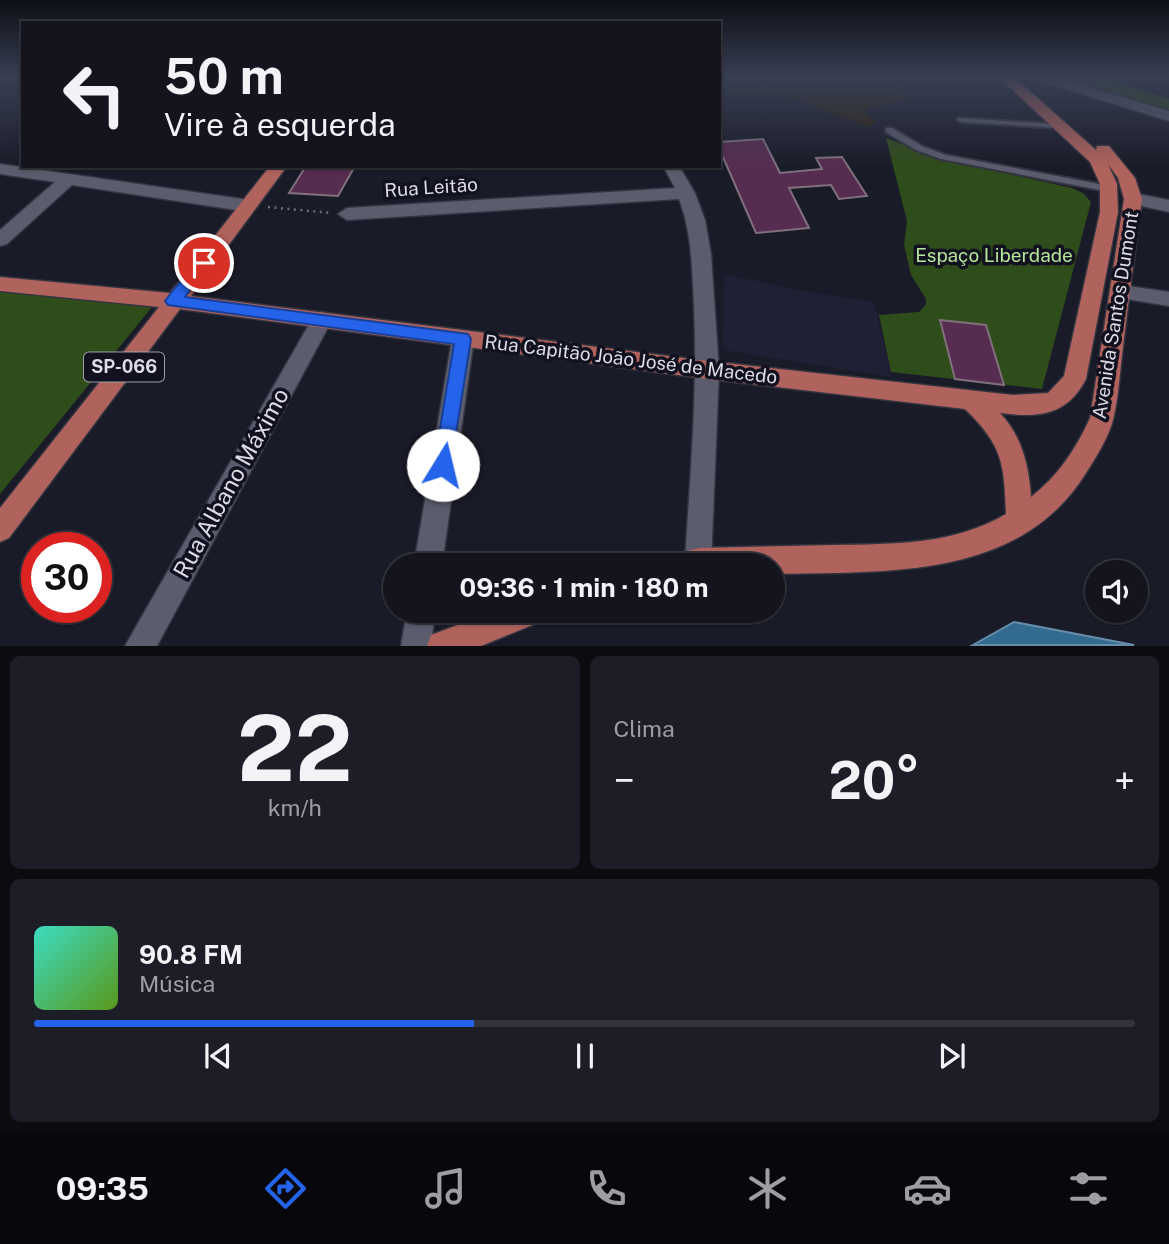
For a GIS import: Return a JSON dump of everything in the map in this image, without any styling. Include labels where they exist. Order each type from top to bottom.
[{"type":"main road","name":"Avenida Santos Dumont","points":[[1038,108],[1096,159],[1107,173],[1110,190],[1075,379],[1065,396],[1054,403]]},
{"type":"main road","name":"Avenida Santos Dumont","points":[[785,561],[910,557],[968,546],[1020,523],[1069,477],[1091,447],[1102,418],[1133,199],[1131,184],[1122,169],[1056,108]]},
{"type":"main road","name":"SP-066","points":[[0,529],[278,168]]},
{"type":"main road","name":"Rua Capitão João José de Macedo","points":[[0,284],[173,301],[708,370],[1013,405],[1054,403]]},
{"type":"main road","points":[[970,399],[1000,430],[1010,448],[1018,482],[1020,523]]},
{"type":"main road","points":[[442,646],[501,623]]},
{"type":"street","points":[[1143,108],[1169,116]]},
{"type":"street","points":[[3,169],[21,157]]},
{"type":"street","points":[[94,181],[109,168]]},
{"type":"street","points":[[672,168],[686,192],[696,220],[701,254],[708,370],[691,553]]},
{"type":"street","points":[[3,169],[249,206]]},
{"type":"street","points":[[0,240],[70,178]]},
{"type":"street","name":"Rua Leitão","points":[[346,214],[686,192]]},
{"type":"street","points":[[1133,199],[1169,206]]},
{"type":"street","points":[[1121,292],[1169,299]]},
{"type":"street","name":"Rua Albano Máximo","points":[[140,646],[322,320]]},
{"type":"street","points":[[430,553],[463,339]]},
{"type":"street","points":[[416,646],[419,623]]},
{"type":"lane","points":[[961,120],[1057,126]]},
{"type":"lane","points":[[889,130],[919,148],[944,157],[1110,190]]},
{"type":"path","points":[[249,206],[346,214]]},
{"type":"shaded area","points":[[821,108],[870,108],[867,109],[866,114],[876,121],[868,127]]},
{"type":"shaded area","points":[[724,274],[874,302],[892,377],[723,350]]},
{"type":"green space","points":[[1151,108],[1169,108],[1169,114]]},
{"type":"green space","name":"Espaço Liberdade","points":[[886,138],[938,158],[1072,188],[1083,193],[1091,202],[1042,389],[891,372],[879,315],[919,312],[926,304],[926,299],[911,275],[904,245],[907,221]]},
{"type":"green space","points":[[0,288],[152,307],[0,494]]},
{"type":"water","points":[[1014,622],[1134,645],[973,645]]},
{"type":"building","points":[[763,139],[780,173],[822,169],[816,158],[842,157],[867,196],[839,199],[831,185],[789,188],[809,228],[756,233],[721,157],[721,142]]},
{"type":"building","points":[[305,168],[354,168],[338,196],[289,193]]},
{"type":"building","points":[[940,320],[986,325],[1004,385],[955,379]]},
{"type":"route","points":[[204,263],[173,301],[463,339],[443,465]]}]
